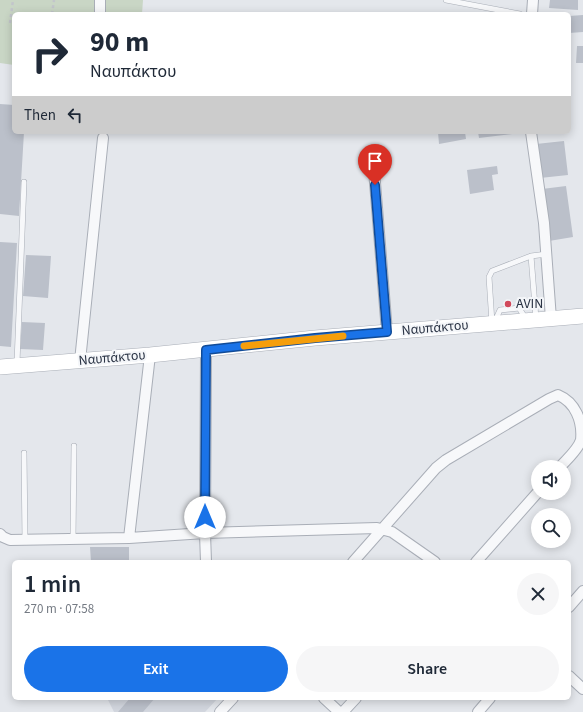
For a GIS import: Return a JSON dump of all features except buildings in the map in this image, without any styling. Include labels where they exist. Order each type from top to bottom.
[{"type":"main road","name":"Ναυπάκτου","points":[[0,367],[206,350],[315,338],[583,316]]},
{"type":"street","points":[[100,0],[100,12]]},
{"type":"street","points":[[532,12],[534,0]]},
{"type":"street","points":[[531,134],[544,223],[551,319]]},
{"type":"street","points":[[80,361],[103,138]]},
{"type":"street","points":[[374,170],[387,332]]},
{"type":"street","points":[[206,350],[206,560]]},
{"type":"street","points":[[129,538],[150,355]]},
{"type":"street","points":[[355,560],[436,468],[446,460],[558,395],[571,403],[579,414],[583,427],[581,440],[577,448],[566,460]]},
{"type":"street","points":[[478,560],[531,500]]},
{"type":"street","points":[[0,534],[10,540],[72,540],[129,538],[205,532],[382,528],[392,532],[432,560]]},
{"type":"street","points":[[571,605],[583,591]]},
{"type":"street","points":[[571,678],[583,689]]},
{"type":"street","points":[[220,712],[231,700]]},
{"type":"street","points":[[326,700],[339,712]]},
{"type":"street","points":[[343,712],[354,700]]},
{"type":"street","points":[[478,712],[488,700]]},
{"type":"lane","points":[[446,0],[509,12]]},
{"type":"lane","points":[[17,366],[24,182]]},
{"type":"lane","points":[[493,324],[490,274],[495,269],[531,256],[547,254]]},
{"type":"lane","points":[[531,256],[532,321]]},
{"type":"lane","points":[[72,540],[74,446]]},
{"type":"lane","points":[[24,453],[25,540]]},
{"type":"path","points":[[10,23],[13,0]]},
{"type":"path","points":[[52,12],[54,0]]},
{"type":"shaded area","points":[[108,700],[216,700],[205,712],[114,712]]},
{"type":"green space","points":[[0,0],[143,0],[142,12],[12,12],[12,65],[0,63]]},
{"type":"slow traffic","points":[[244,346],[343,336]]},
{"type":"place","name":"AVIN","points":[[508,304]]},
{"type":"route","points":[[205,517],[206,350],[387,332],[375,185]]}]
